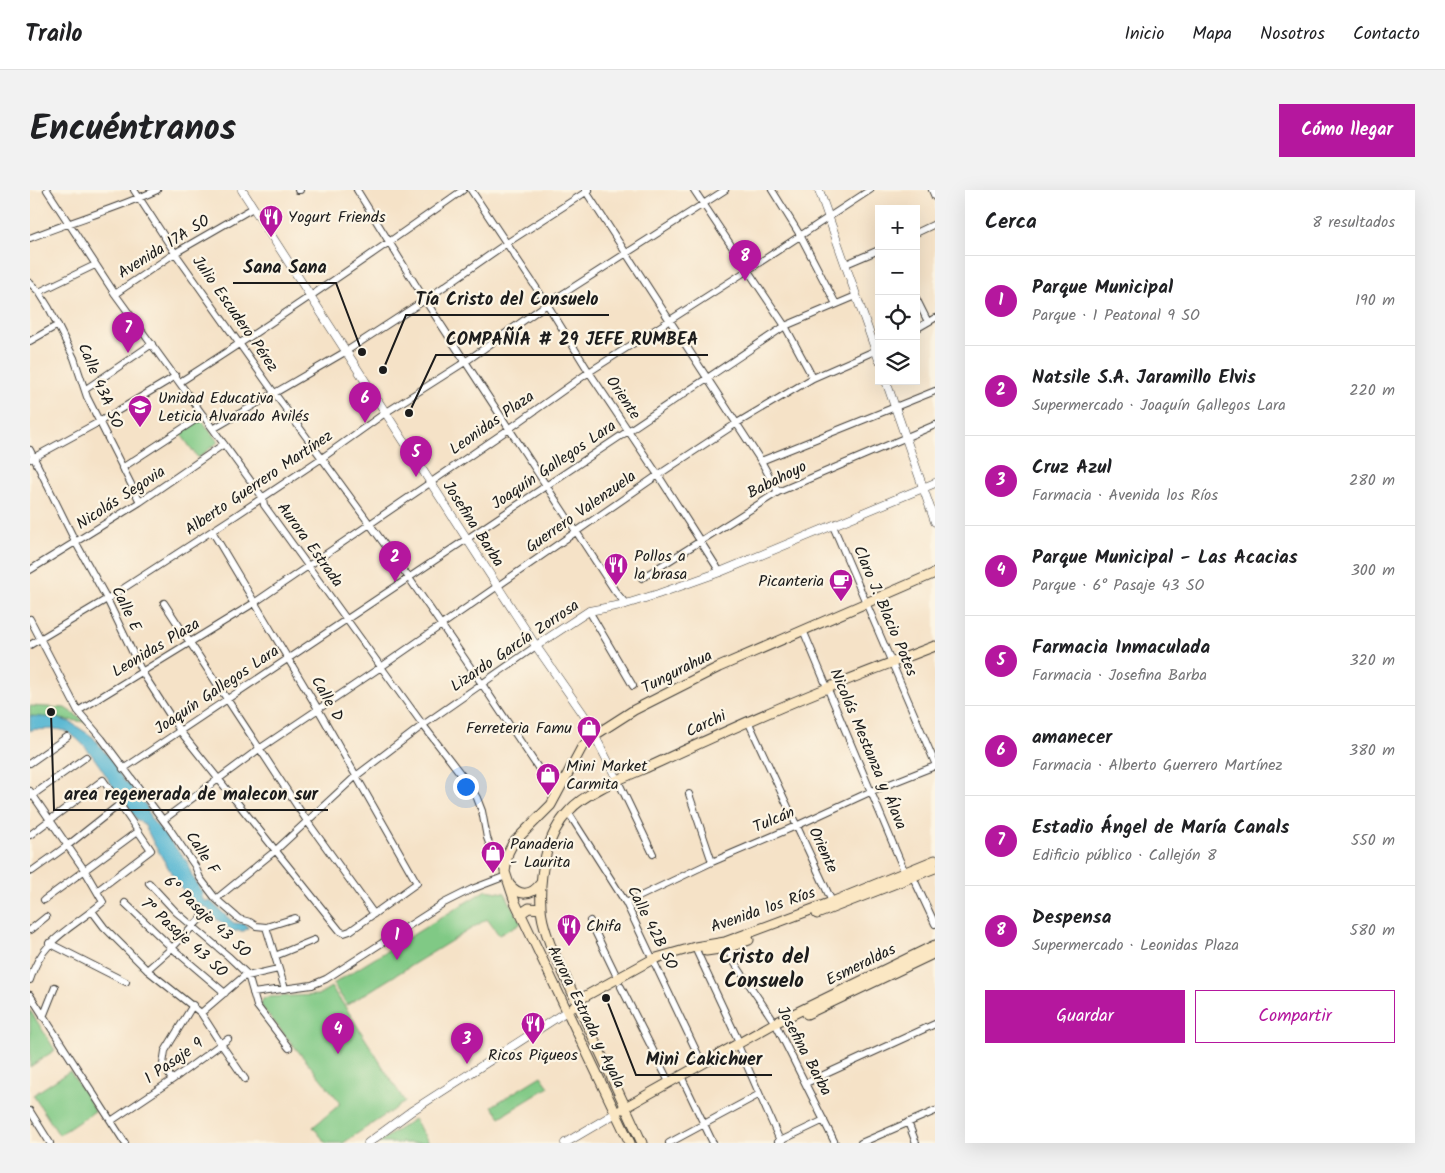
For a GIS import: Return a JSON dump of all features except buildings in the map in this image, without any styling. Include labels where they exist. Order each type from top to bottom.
[{"type":"main road","name":"Tungurahua","points":[[506,876],[508,853],[513,843],[549,808],[582,747],[595,735],[634,710],[719,667],[935,573]]},
{"type":"main road","name":"Carchi","points":[[540,884],[549,845],[560,822],[575,804],[618,781],[748,721],[935,646]]},
{"type":"main road","name":"Avenida los Ríos","points":[[654,961],[727,948],[909,874],[935,860]]},
{"type":"main road","name":"Avenida los Ríos","points":[[909,874],[935,868]]},
{"type":"main road","points":[[506,876],[516,892],[523,894],[530,894],[540,884]]},
{"type":"main road","name":"Aurora Estrada y Ayala","points":[[506,876],[520,914],[630,1143]]},
{"type":"main road","name":"Aurora Estrada y Ayala","points":[[540,884],[541,909],[550,944],[642,1143]]},
{"type":"main road","name":"Avenida los Ríos","points":[[567,1011],[578,1004],[584,1003],[654,961],[695,947],[726,942],[834,905]]},
{"type":"main road","points":[[520,914],[530,908],[541,909]]},
{"type":"main road","name":"Esmeraldas","points":[[776,1026],[935,945]]},
{"type":"main road","name":"Esmeraldas","points":[[616,1113],[738,1043],[935,953]]},
{"type":"street","name":"Aurora Estrada","points":[[47,190],[95,265],[224,444],[262,498],[264,505],[477,798],[482,811],[487,838],[506,876]]},
{"type":"street","name":"Julio Escudero Pérez","points":[[134,190],[275,394],[409,578],[557,796]]},
{"type":"street","points":[[30,238],[157,190]]},
{"type":"street","name":"Josefina Barba","points":[[242,190],[536,646],[584,715],[653,854]]},
{"type":"street","points":[[357,190],[424,300],[548,486],[615,591],[626,604]]},
{"type":"street","points":[[32,459],[240,344],[389,243],[463,190]]},
{"type":"street","name":"Oriente","points":[[470,190],[547,304],[589,372],[720,572]]},
{"type":"street","points":[[694,190],[785,326],[813,378]]},
{"type":"street","name":"Alberto Guerrero Martínez","points":[[30,645],[107,599],[212,531],[322,458],[385,413],[465,362],[547,304],[726,190]]},
{"type":"street","points":[[772,190],[800,235],[836,304]]},
{"type":"street","points":[[819,190],[875,345]]},
{"type":"street","name":"Leonidas Plaza","points":[[78,710],[190,644],[254,603],[509,429],[589,372],[870,190]]},
{"type":"street","points":[[932,190],[935,197]]},
{"type":"street","points":[[213,429],[345,352],[586,191],[761,461],[778,492]]},
{"type":"street","name":"Avenida 17A SO","points":[[115,294],[176,253],[253,208]]},
{"type":"street","points":[[920,231],[935,224]]},
{"type":"street","points":[[846,264],[875,252]]},
{"type":"street","points":[[39,292],[95,265]]},
{"type":"street","name":"Calle 43A SO","points":[[30,283],[50,308],[74,358],[86,389],[87,397],[140,502]]},
{"type":"street","name":"Joaquín Gallegos Lara","points":[[123,769],[785,326],[856,296]]},
{"type":"street","points":[[920,306],[928,322]]},
{"type":"street","points":[[920,327],[935,318]]},
{"type":"street","points":[[30,341],[58,325]]},
{"type":"street","points":[[86,389],[152,344]]},
{"type":"street","name":"Guerrero Valenzuela","points":[[162,820],[259,749],[442,626],[497,586],[736,423],[813,378],[875,351]]},
{"type":"street","points":[[887,385],[935,522]]},
{"type":"street","points":[[761,461],[935,391]]},
{"type":"street","points":[[122,468],[203,415]]},
{"type":"street","name":"Babahoyo","points":[[642,578],[778,492],[935,425]]},
{"type":"street","name":"Nicolás Segovia","points":[[30,570],[140,502],[224,444]]},
{"type":"street","name":"Calle E","points":[[30,450],[32,459],[107,599],[142,672],[180,731],[216,779],[340,931],[344,933],[350,931],[374,914]]},
{"type":"street","name":"Lizardo García Zorrosa","points":[[216,899],[275,851],[356,776],[423,725],[589,611],[626,604],[720,572],[935,483]]},
{"type":"street","name":"Claro J. Blacio Potes","points":[[833,526],[935,765]]},
{"type":"street","name":"Calle D","points":[[212,531],[318,709],[416,883],[374,914]]},
{"type":"street","points":[[164,603],[307,821],[374,914]]},
{"type":"street","points":[[589,611],[633,686]]},
{"type":"street","name":"Calle F","points":[[30,619],[78,710],[184,849],[200,878],[216,899],[239,920],[250,922],[256,926],[266,927]]},
{"type":"street","name":"Nicolás Mestanza y Álava","points":[[803,630],[909,874],[935,924]]},
{"type":"street","name":"Oriente","points":[[748,721],[834,905]]},
{"type":"street","points":[[30,763],[67,737]]},
{"type":"street","points":[[30,980],[39,957],[49,943],[103,902],[85,871],[31,795],[86,757]]},
{"type":"street","name":"Tulcán","points":[[626,903],[712,862],[935,765]]},
{"type":"street","points":[[30,835],[50,822],[103,780],[151,850],[97,891]]},
{"type":"street","points":[[689,794],[712,862]]},
{"type":"street","points":[[32,871],[120,804]]},
{"type":"street","name":"Calle 42B SO","points":[[568,812],[626,903],[702,1063]]},
{"type":"street","points":[[44,900],[138,830]]},
{"type":"street","points":[[253,993],[312,985],[326,979],[444,903],[472,889],[506,876]]},
{"type":"street","name":"6° Pasaje 43 SO","points":[[150,883],[193,927],[248,975],[258,1006],[289,1048]]},
{"type":"street","name":"7° Pasaje 43 SO","points":[[125,903],[172,948],[225,993]]},
{"type":"street","name":"1 Pasaje 9","points":[[92,911],[104,927],[147,970],[201,1013],[221,1044],[111,1121]]},
{"type":"street","points":[[147,970],[172,948],[205,914]]},
{"type":"street","points":[[30,930],[46,917]]},
{"type":"street","points":[[285,988],[266,927],[295,918]]},
{"type":"street","points":[[590,921],[669,1082]]},
{"type":"street","points":[[275,956],[314,940]]},
{"type":"street","points":[[49,943],[126,982]]},
{"type":"street","name":"Josefina Barba","points":[[727,948],[732,959],[776,1026],[835,1143]]},
{"type":"street","points":[[697,952],[738,1043],[779,1142],[824,1120]]},
{"type":"street","points":[[201,1013],[243,977],[278,969]]},
{"type":"street","points":[[43,1017],[55,987]]},
{"type":"street","points":[[30,995],[125,1143]]},
{"type":"street","points":[[172,1080],[163,1064],[165,1051],[193,1005]]},
{"type":"street","name":"Avenida los Ríos","points":[[368,1143],[413,1110],[567,1011]]},
{"type":"street","points":[[806,1083],[935,1024]]},
{"type":"street","points":[[228,1039],[221,1044],[245,1079]]},
{"type":"street","points":[[681,1076],[713,1143]]},
{"type":"street","points":[[669,1143],[758,1095]]},
{"type":"street","points":[[30,1111],[50,1143]]},
{"type":"street","name":"Esmeraldas","points":[[565,1143],[616,1113]]},
{"type":"street","points":[[861,1143],[908,1122],[934,1114]]},
{"type":"street","points":[[908,1122],[916,1143]]},
{"type":"green space","points":[[201,419],[218,442],[198,458],[180,433]]},
{"type":"green space","points":[[30,706],[65,708],[86,722],[30,716]]},
{"type":"green space","points":[[486,890],[505,893],[521,923],[499,935],[487,919],[347,1005],[333,984]]},
{"type":"green space","points":[[331,987],[405,1102],[343,1143],[326,1143],[313,1127],[339,1105],[339,1101],[262,1007],[261,1003],[267,997],[318,995]]},
{"type":"green space","points":[[30,1010],[55,1050],[30,1067]]},
{"type":"green space","points":[[70,1071],[95,1111],[59,1135],[33,1095]]},
{"type":"green space","points":[[541,1076],[549,1087],[500,1117],[492,1106]]},
{"type":"green space","points":[[414,1119],[429,1143],[378,1143]]},
{"type":"water","points":[[30,716],[56,718],[70,722],[93,737],[124,781],[130,785],[137,797],[146,805],[151,819],[187,861],[192,876],[203,892],[202,897],[204,901],[210,901],[234,923],[246,924],[248,928],[244,931],[233,931],[215,918],[208,909],[190,899],[178,884],[144,824],[136,819],[126,800],[119,797],[81,742],[65,731],[57,729],[34,729],[30,731]]},
{"type":"place","name":"Yogurt Friends","points":[[271,238]]},
{"type":"place","name":"Despensa","points":[[745,281]]},
{"type":"place","name":"Sana Sana","points":[[362,352]]},
{"type":"place","name":"Estadio Ángel de María Canals","points":[[128,353]]},
{"type":"place","name":"Tía Cristo del Consuelo","points":[[383,370]]},
{"type":"place","name":"COMPAÑÍA # 29 JEFE RUMBEA","points":[[409,413]]},
{"type":"place","name":"amanecer","points":[[365,423]]},
{"type":"place","name":"Unidad Educativa Leticia Alvarado Avilés","points":[[140,428]]},
{"type":"place","name":"Farmacia Inmaculada","points":[[416,477]]},
{"type":"place","name":"Natsile S.A. Jaramillo Elvis","points":[[395,582]]},
{"type":"place","name":"Pollos a la brasa","points":[[616,586]]},
{"type":"place","name":"Picanteria","points":[[841,602]]},
{"type":"place","name":"area regenerada de malecon sur","points":[[51,712]]},
{"type":"place","name":"Ferreteria Famu","points":[[589,749]]},
{"type":"place","name":"Mini Market Carmita","points":[[548,796]]},
{"type":"place","name":"Panaderia - Laurita","points":[[493,874]]},
{"type":"place","name":"Chifa","points":[[569,947]]},
{"type":"place","name":"Parque Municipal","points":[[397,960]]},
{"type":"place","name":"Mini Cakichuer","points":[[606,998]]},
{"type":"place","name":"Ricos Piqueos","points":[[533,1045]]},
{"type":"place","name":"Parque Municipal - Las Acacias","points":[[338,1054]]},
{"type":"place","name":"Cruz Azul","points":[[467,1064]]},
{"type":"district","name":"Cristo del Consuelo","points":[[764,969]]}]
